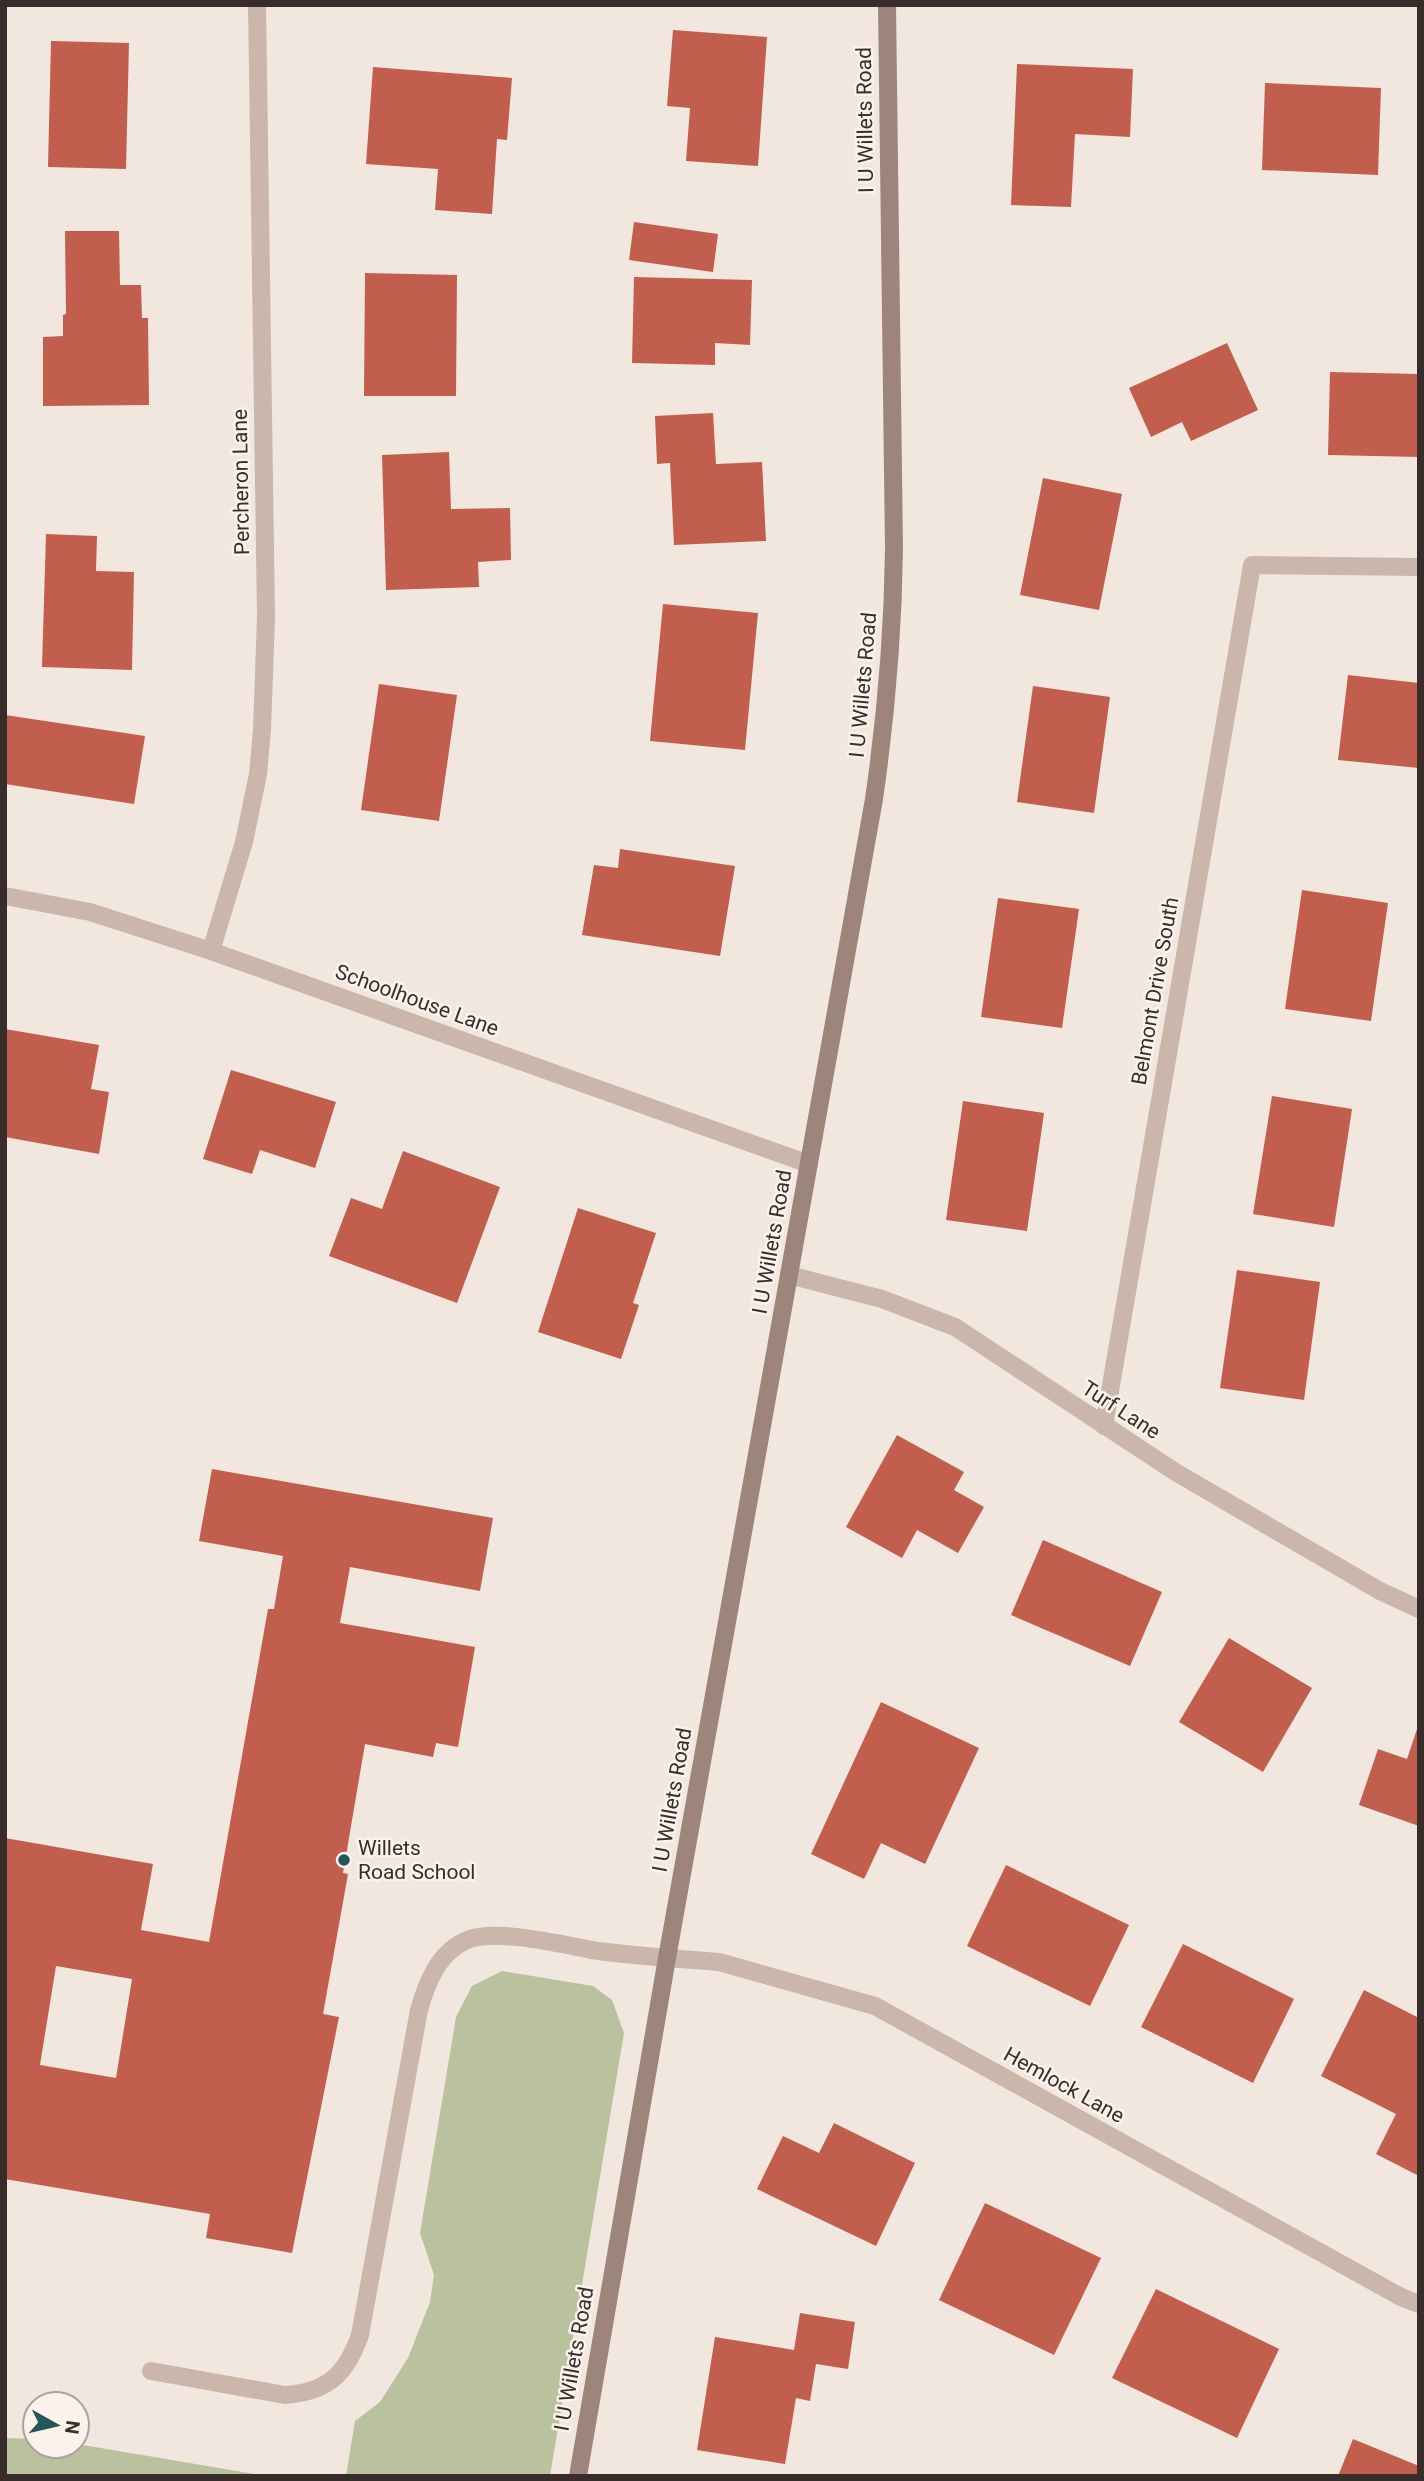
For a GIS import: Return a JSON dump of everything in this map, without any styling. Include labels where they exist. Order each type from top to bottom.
[{"type":"main road","name":"I U Willets Road","points":[[578,2476],[883,736],[893,614],[887,5]]},
{"type":"street","name":"Percheron Lane","points":[[211,951],[252,810],[262,730],[265,617],[257,5]]},
{"type":"street","name":"Belmont Drive South","points":[[1104,1426],[1252,565],[1419,567]]},
{"type":"street","name":"Schoolhouse Lane","points":[[5,896],[90,912],[211,951],[809,1164]]},
{"type":"street","name":"Turf Lane","points":[[789,1275],[882,1299],[955,1327],[1177,1473],[1380,1591],[1419,1609]]},
{"type":"street","name":"Hemlock Lane","points":[[151,2371],[285,2395],[307,2393],[326,2385],[353,2357],[360,2335],[425,1987],[436,1965],[452,1951],[468,1940],[491,1935],[618,1954],[719,1962],[874,2006],[1401,2297],[1419,2304]]},
{"type":"green space","points":[[502,1971],[593,1986],[612,2000],[624,2033],[550,2476],[346,2476],[355,2421],[380,2402],[408,2358],[430,2302],[434,2275],[420,2233],[456,2017],[472,1986]]},
{"type":"green space","points":[[5,2438],[21,2439],[21,2460],[91,2460],[91,2446],[266,2476],[5,2476]]},
{"type":"building","points":[[673,30],[767,37],[758,166],[686,161],[690,108],[667,106]]},
{"type":"building","points":[[51,41],[129,43],[126,169],[48,167]]},
{"type":"building","points":[[1017,64],[1133,69],[1130,137],[1075,134],[1071,207],[1011,205]]},
{"type":"building","points":[[373,67],[512,78],[507,140],[497,139],[492,214],[435,210],[438,169],[366,164]]},
{"type":"building","points":[[1265,83],[1381,88],[1378,175],[1262,170]]},
{"type":"building","points":[[634,222],[718,234],[713,272],[629,260]]},
{"type":"building","points":[[65,231],[119,231],[120,285],[141,285],[142,318],[148,318],[149,405],[43,406],[43,337],[63,336],[63,315],[66,314]]},
{"type":"building","points":[[365,273],[457,275],[456,396],[364,396]]},
{"type":"building","points":[[634,277],[752,280],[750,345],[715,343],[715,365],[632,363]]},
{"type":"building","points":[[1227,343],[1258,410],[1191,441],[1182,422],[1151,437],[1129,388]]},
{"type":"building","points":[[1330,372],[1419,374],[1419,457],[1328,455]]},
{"type":"building","points":[[713,413],[716,464],[762,462],[766,541],[674,545],[670,463],[657,464],[655,416]]},
{"type":"building","points":[[449,452],[451,509],[510,508],[511,560],[478,562],[479,587],[386,590],[382,455]]},
{"type":"building","points":[[1043,478],[1122,494],[1099,610],[1020,595]]},
{"type":"building","points":[[46,534],[97,536],[96,571],[134,572],[132,670],[42,667]]},
{"type":"building","points":[[663,604],[758,613],[745,750],[650,741]]},
{"type":"building","points":[[1348,675],[1419,683],[1419,768],[1338,760]]},
{"type":"building","points":[[379,684],[457,695],[439,821],[361,810]]},
{"type":"building","points":[[1033,686],[1110,697],[1094,813],[1017,802]]},
{"type":"building","points":[[5,715],[145,736],[134,804],[5,784]]},
{"type":"building","points":[[620,849],[735,866],[720,956],[582,935],[594,865],[618,868]]},
{"type":"building","points":[[1302,890],[1388,903],[1371,1021],[1285,1009]]},
{"type":"building","points":[[998,898],[1079,909],[1062,1028],[981,1017]]},
{"type":"building","points":[[5,1029],[99,1045],[91,1089],[109,1092],[99,1154],[5,1137]]},
{"type":"building","points":[[231,1070],[336,1102],[315,1168],[260,1150],[252,1174],[203,1159]]},
{"type":"building","points":[[1272,1096],[1352,1109],[1334,1227],[1253,1214]]},
{"type":"building","points":[[963,1101],[1044,1113],[1027,1231],[946,1220]]},
{"type":"building","points":[[403,1151],[500,1187],[457,1303],[329,1256],[351,1198],[382,1209]]},
{"type":"building","points":[[578,1208],[656,1233],[633,1303],[639,1305],[621,1359],[538,1332]]},
{"type":"building","points":[[1237,1270],[1320,1282],[1304,1400],[1220,1388]]},
{"type":"building","points":[[897,1435],[964,1472],[954,1490],[984,1507],[958,1553],[917,1530],[902,1558],[846,1527]]},
{"type":"building","points":[[212,1469],[493,1518],[480,1591],[350,1567],[340,1623],[475,1647],[458,1747],[436,1743],[433,1757],[365,1744],[343,1873],[348,1874],[323,2014],[339,2017],[292,2253],[206,2238],[210,2214],[5,2179],[5,1838],[153,1864],[141,1930],[209,1942],[268,1609],[274,1609],[283,1556],[199,1541]],"holes":[[[56,1966],[132,1979],[116,2078],[40,2065]]]},
{"type":"building","points":[[1043,1540],[1162,1592],[1130,1666],[1011,1615]]},
{"type":"building","points":[[1229,1638],[1312,1688],[1263,1772],[1179,1722]]},
{"type":"building","points":[[881,1702],[979,1748],[925,1864],[881,1843],[864,1879],[811,1854]]},
{"type":"building","points":[[1418,1726],[1419,1826],[1359,1805],[1378,1749],[1407,1759]]},
{"type":"building","points":[[1006,1865],[1129,1925],[1090,2006],[967,1946]]},
{"type":"building","points":[[1183,1944],[1294,1999],[1253,2083],[1141,2027]]},
{"type":"building","points":[[1364,1990],[1419,2018],[1419,2176],[1376,2154],[1396,2114],[1321,2076]]},
{"type":"building","points":[[834,2123],[915,2163],[876,2246],[757,2189],[783,2136],[819,2153]]},
{"type":"building","points":[[985,2203],[1101,2258],[1054,2355],[939,2300]]},
{"type":"building","points":[[1156,2289],[1279,2349],[1237,2438],[1112,2378]]},
{"type":"building","points":[[800,2313],[855,2322],[848,2369],[816,2364],[810,2401],[796,2398],[785,2464],[697,2450],[715,2337],[794,2350]]},
{"type":"building","points":[[1353,2439],[1419,2466],[1419,2476],[1338,2476]]},
{"type":"place","name":"Willets Road School","points":[[344,1860]]}]
